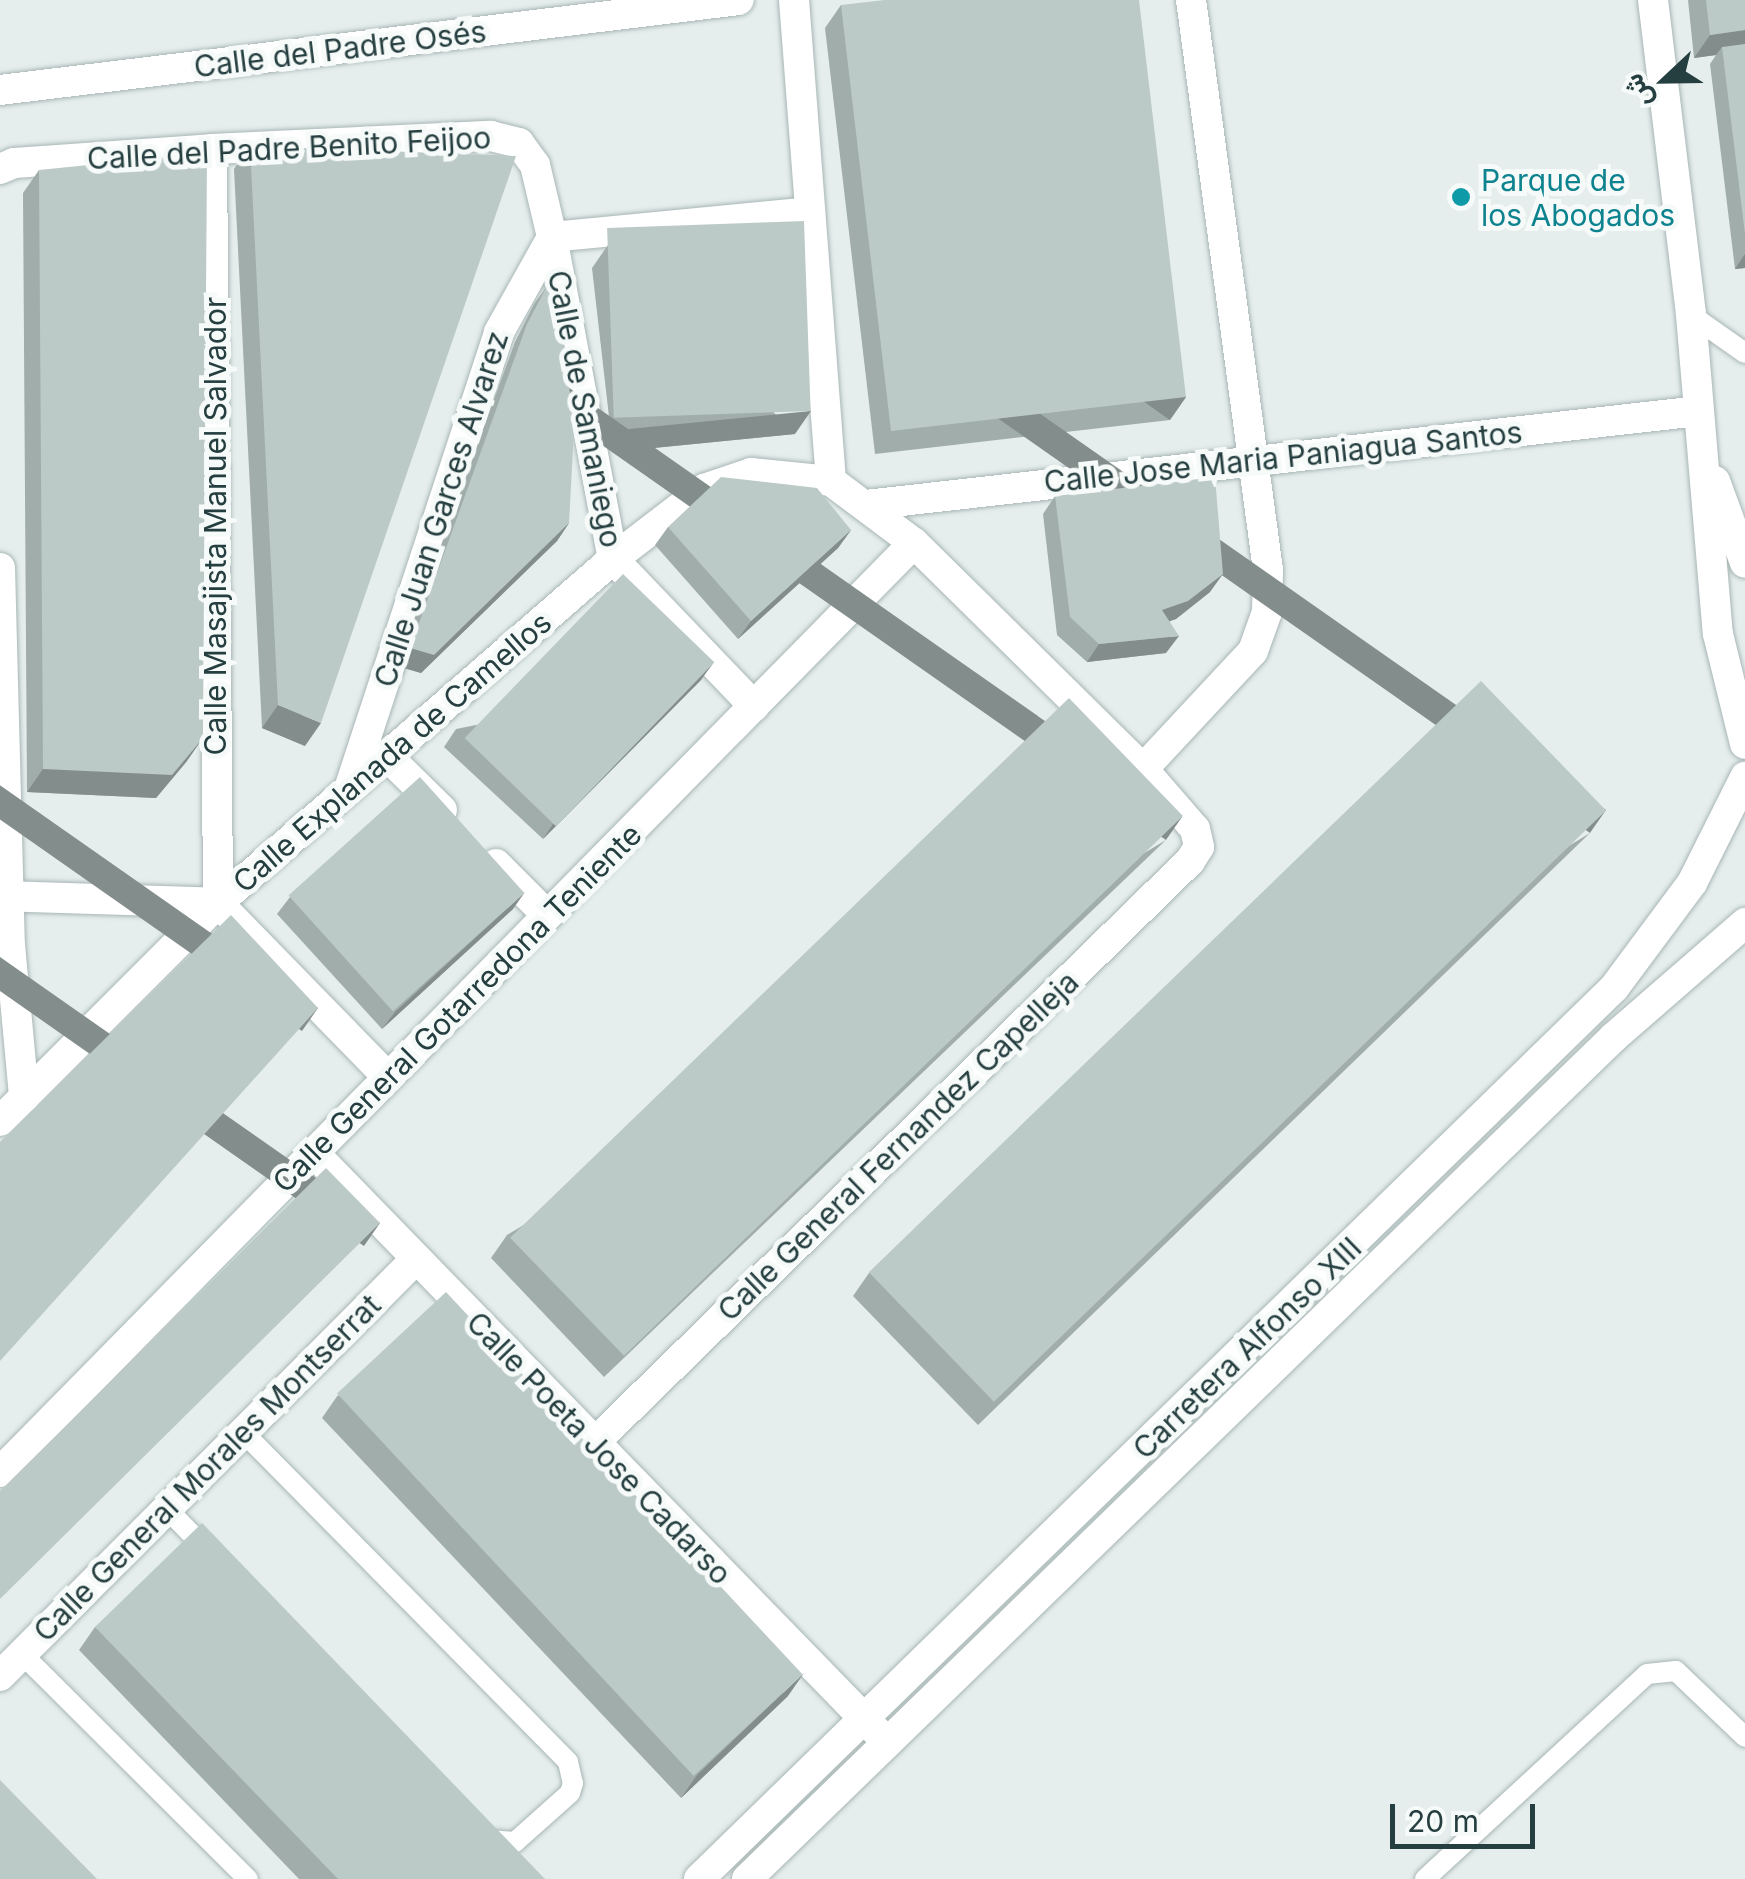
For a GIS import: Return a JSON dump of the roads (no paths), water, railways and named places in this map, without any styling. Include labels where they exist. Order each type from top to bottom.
[{"type":"street","name":"Calle del Padre Osés","points":[[0,90],[739,0]]},
{"type":"street","points":[[794,0],[831,481],[914,543],[1143,769],[1254,651],[1268,612],[1268,570],[1191,0]]},
{"type":"street","points":[[1653,0],[1690,316],[1718,634],[1745,744]]},
{"type":"street","name":"Calle del Padre Benito Feijoo","points":[[0,169],[14,162],[212,149],[506,138],[519,143],[535,165],[552,236]]},
{"type":"street","name":"Calle Masajista Manuel Salvador","points":[[212,149],[218,903]]},
{"type":"street","points":[[552,236],[810,212]]},
{"type":"street","name":"Calle de Samaniego","points":[[552,236],[613,559],[754,706]]},
{"type":"street","name":"Calle Juan Garces Alvarez","points":[[349,789],[499,332],[552,236]]},
{"type":"street","name":"Calle Jose Maria Paniagua Santos","points":[[866,505],[1699,411]]},
{"type":"street","points":[[1703,448],[1745,562]]},
{"type":"street","name":"Calle Explanada de Camellos","points":[[0,1121],[218,903],[613,559],[704,490],[751,473],[831,481]]},
{"type":"street","name":"Calle General Gotarredona Teniente","points":[[0,1472],[914,543]]},
{"type":"street","points":[[0,568],[4,896],[24,1097]]},
{"type":"street","points":[[387,756],[548,916]]},
{"type":"street","name":"Calle General Fernandez Capelleja","points":[[594,1443],[1190,861],[1199,847],[1195,829],[1143,769]]},
{"type":"street","name":"Carretera Alfonso XIII","points":[[699,1879],[1614,988],[1692,883],[1745,777]]},
{"type":"street","points":[[4,896],[218,903],[388,1077]]},
{"type":"street","name":"Carretera Alfonso XIII","points":[[748,1879],[1614,1037],[1745,923]]},
{"type":"street","name":"Calle Poeta Jose Cadarso","points":[[314,1153],[886,1742]]},
{"type":"street","name":"Calle General Morales Montserrat","points":[[0,1676],[415,1260]]},
{"type":"lane","points":[[1690,316],[1745,353]]},
{"type":"lane","points":[[243,1432],[568,1762],[573,1783],[570,1794],[515,1842],[494,1843],[472,1824]]},
{"type":"lane","points":[[167,1508],[223,1566]]},
{"type":"lane","points":[[22,1654],[248,1879]]},
{"type":"lane","points":[[1434,1876],[1647,1674],[1676,1671],[1745,1737]]},
{"type":"place","name":"Parque de los Abogados","points":[[1461,197]]}]
